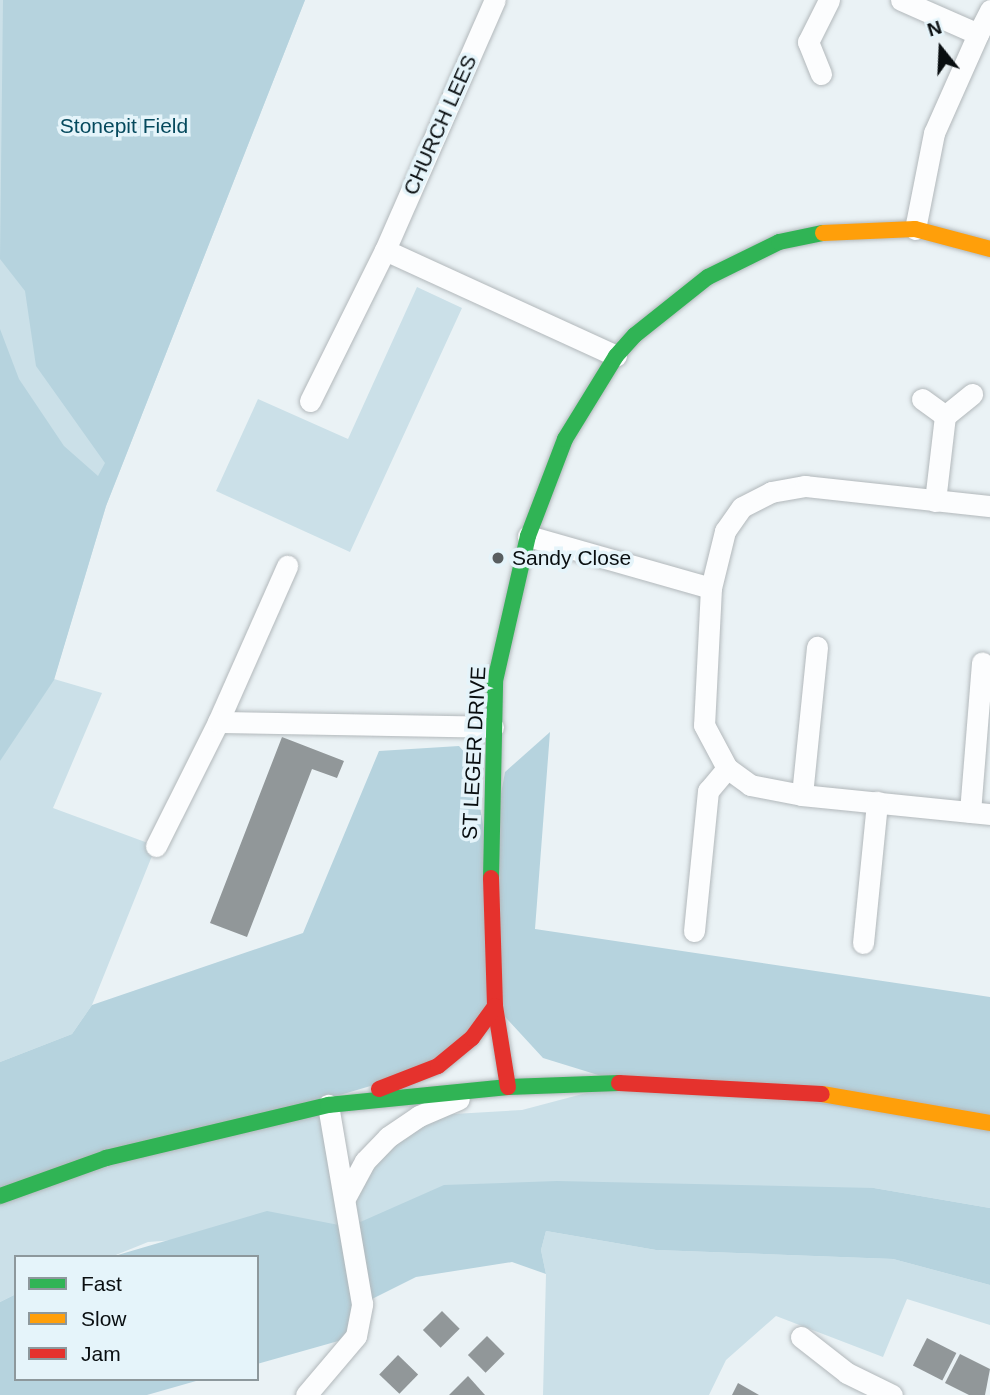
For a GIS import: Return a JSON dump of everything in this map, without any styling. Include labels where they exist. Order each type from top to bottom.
[{"type":"street","name":"CHURCH LEES","points":[[310,401],[385,250],[495,0]]},
{"type":"street","points":[[821,74],[808,42],[830,0]]},
{"type":"street","points":[[901,0],[978,34]]},
{"type":"street","points":[[915,229],[934,133],[990,10]]},
{"type":"street","name":"ST LEGER DRIVE","points":[[508,1087],[495,1006],[490,862],[493,727],[504,636],[528,536],[565,439],[616,356],[708,276],[779,242],[828,232],[915,229],[990,249]]},
{"type":"street","points":[[385,250],[616,356]]},
{"type":"street","points":[[935,500],[946,416],[972,394]]},
{"type":"street","points":[[922,399],[946,416]]},
{"type":"street","points":[[982,662],[980,813],[802,795],[750,785],[727,768],[704,725],[711,588],[725,531],[742,507],[771,492],[805,486],[990,506]]},
{"type":"street","points":[[528,536],[711,588]]},
{"type":"street","points":[[156,846],[218,722],[288,566]]},
{"type":"street","points":[[802,795],[817,647]]},
{"type":"street","points":[[218,722],[493,727]]},
{"type":"street","points":[[694,931],[708,791],[727,768]]},
{"type":"street","points":[[863,943],[877,803]]},
{"type":"street","points":[[337,1104],[438,1066],[472,1038],[495,1006]]},
{"type":"street","points":[[0,1196],[106,1158],[337,1104],[508,1087],[624,1083],[821,1094],[990,1123]]},
{"type":"street","points":[[345,1198],[365,1161],[388,1137],[419,1116],[484,1089]]},
{"type":"street","points":[[306,1395],[356,1336],[362,1304],[345,1198],[337,1104]]},
{"type":"street","points":[[802,1337],[847,1373],[892,1395]]},
{"type":"green space","name":"Stonepit Field","points":[[0,0],[305,0],[106,506],[54,679],[102,693],[53,808],[156,846],[92,1005],[72,1034],[0,1062]]},
{"type":"green space","name":"Stonepit Field","points":[[3,0],[305,0],[106,506],[54,680],[0,761],[0,329],[19,379],[64,446],[98,476],[105,463],[36,366],[25,291],[0,259]]},
{"type":"green space","points":[[417,287],[462,308],[350,552],[216,491],[258,399],[348,439]]},
{"type":"green space","points":[[550,732],[535,929],[990,997],[990,1123],[624,1083],[543,1058],[495,1006],[438,1066],[0,1196],[0,1062],[72,1034],[92,1005],[303,933],[379,751],[459,746],[472,761],[489,859],[505,772]]},
{"type":"green space","points":[[624,1083],[990,1123],[990,1208],[874,1188],[148,1242],[116,1255],[14,1255],[14,1295],[0,1302],[0,1196],[328,1105],[345,1197],[419,1116],[522,1110]]},
{"type":"green space","points":[[557,1181],[874,1188],[990,1208],[990,1285],[893,1259],[656,1250],[546,1231],[541,1250],[546,1274],[512,1262],[416,1277],[362,1304],[356,1336],[259,1363],[259,1255],[118,1255],[267,1211],[349,1227],[444,1185]]},
{"type":"green space","points":[[546,1231],[656,1250],[893,1259],[990,1285],[990,1325],[907,1299],[883,1357],[776,1316],[726,1360],[709,1395],[543,1395],[546,1274],[541,1250]]},
{"type":"green space","points":[[14,1295],[14,1381],[196,1381],[147,1395],[0,1395],[0,1302]]},
{"type":"building","points":[[282,737],[344,761],[337,778],[312,769],[247,937],[210,923]]},
{"type":"building","points":[[442,1311],[460,1329],[441,1348],[423,1330]]},
{"type":"building","points":[[487,1336],[505,1354],[486,1373],[468,1355]]},
{"type":"building","points":[[927,1338],[956,1353],[942,1381],[913,1366]]},
{"type":"building","points":[[960,1354],[990,1369],[985,1395],[969,1395],[945,1383]]},
{"type":"building","points":[[398,1355],[418,1374],[399,1394],[379,1374]]},
{"type":"building","points":[[468,1376],[485,1395],[449,1395]]},
{"type":"building","points":[[738,1383],[759,1395],[732,1395]]},
{"type":"traffic: fast","points":[[491,878],[495,681],[528,536],[565,439],[616,356],[635,335],[708,277],[779,242],[823,233]]},
{"type":"traffic: fast","points":[[0,1196],[106,1158],[328,1105],[508,1087],[619,1083]]},
{"type":"traffic: slow","points":[[823,233],[915,229],[990,249]]},
{"type":"traffic: slow","points":[[822,1094],[990,1123]]},
{"type":"traffic: jam","points":[[491,878],[495,1006],[508,1087]]},
{"type":"traffic: jam","points":[[379,1089],[438,1066],[472,1038],[495,1006]]},
{"type":"traffic: jam","points":[[619,1083],[822,1094]]},
{"type":"place","name":"Sandy Close","points":[[498,558]]}]
